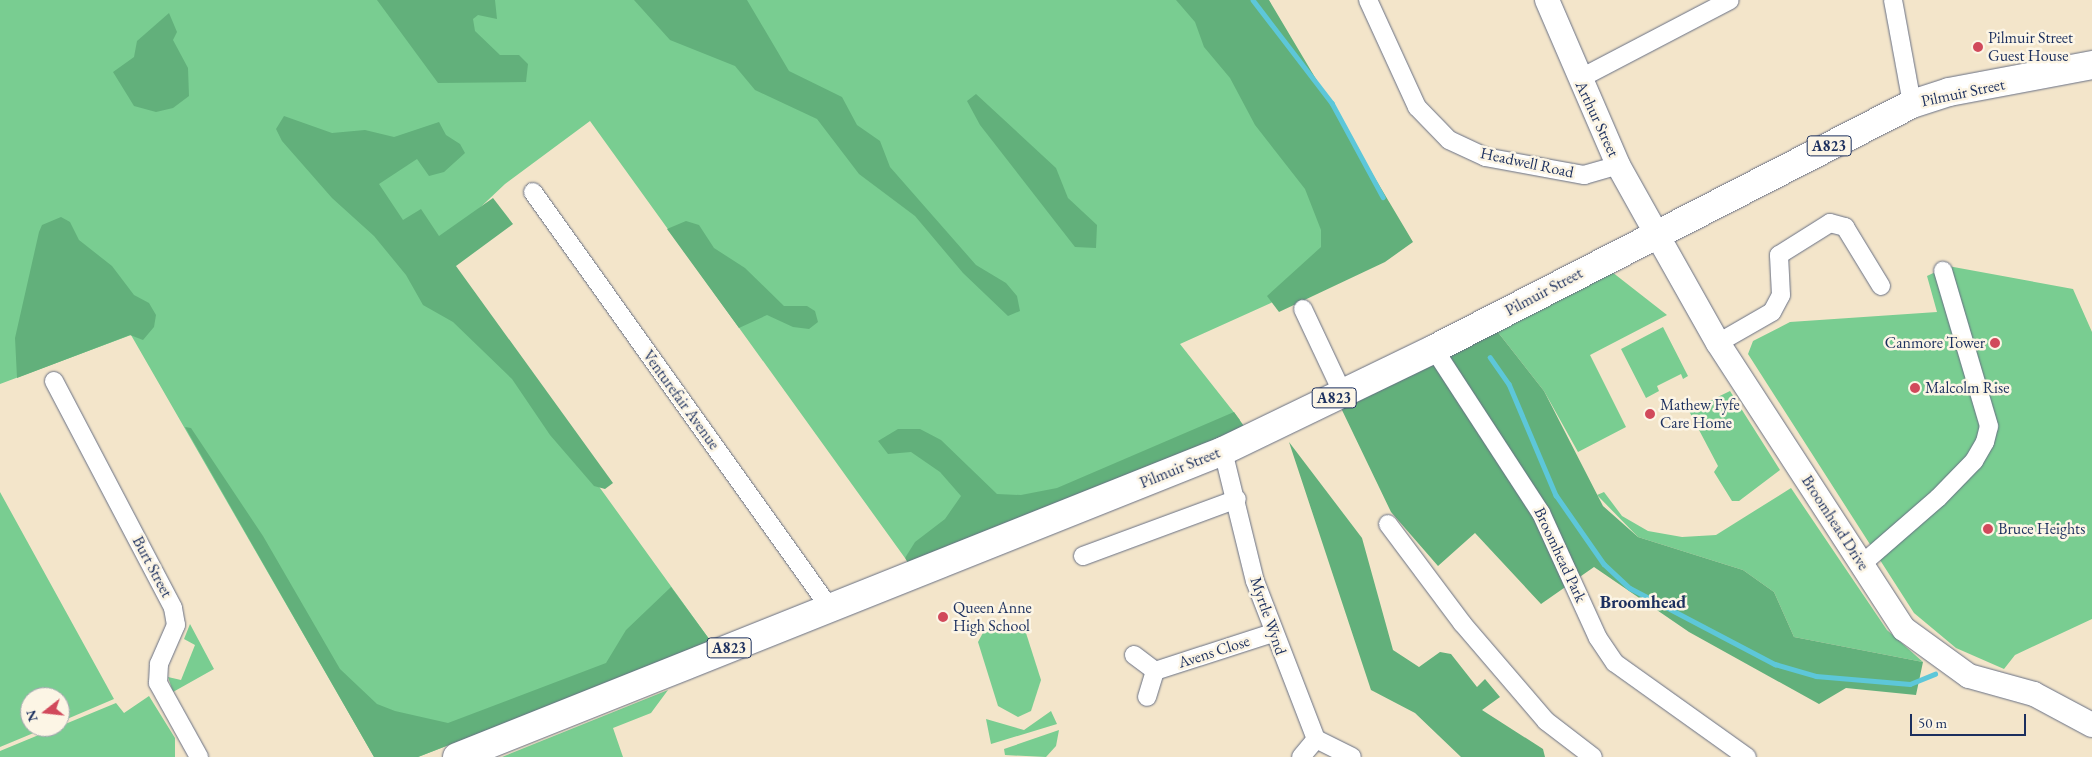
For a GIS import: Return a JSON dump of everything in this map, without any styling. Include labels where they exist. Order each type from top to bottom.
[{"type":"main road","name":"Arthur Street","points":[[1547,0],[1579,80],[1618,165],[1656,233]]},
{"type":"main road","name":"Pilmuir Street","points":[[830,608],[1001,538],[1223,451],[1434,350],[1656,233],[1912,104],[2092,65]]},
{"type":"main road","name":"Broomhead Drive","points":[[1656,233],[1718,343],[1904,629],[1968,676],[2034,694],[2092,725]]},
{"type":"main road","name":"A823","points":[[457,757],[830,608]]},
{"type":"street","name":"Headwell Road","points":[[1368,0],[1417,107],[1449,140],[1485,157],[1584,175],[1618,165]]},
{"type":"street","points":[[1579,80],[1730,0]]},
{"type":"street","points":[[1893,0],[1912,104]]},
{"type":"street","name":"Venturefair Avenue","points":[[533,192],[830,608]]},
{"type":"street","points":[[1718,343],[1776,308],[1781,295],[1779,255],[1830,223],[1845,227],[1880,286]]},
{"type":"street","points":[[1862,564],[1938,498],[1974,461],[1985,442],[1989,426],[1943,271]]},
{"type":"street","points":[[1302,309],[1343,394]]},
{"type":"street","name":"Broomhead Park","points":[[1434,350],[1541,513],[1598,638],[1615,663],[1739,755]]},
{"type":"street","name":"Burt Street","points":[[54,381],[173,608],[176,626],[159,664],[158,683],[199,757]]},
{"type":"street","name":"Myrtle Wynd","points":[[1223,451],[1237,499],[1255,581],[1273,633],[1316,739]]},
{"type":"street","points":[[1083,556],[1237,499]]},
{"type":"street","points":[[1388,524],[1462,622],[1546,721],[1593,757]]},
{"type":"street","name":"Avens Close","points":[[1156,671],[1273,633]]},
{"type":"street","name":"Avens Close","points":[[1134,656],[1156,671]]},
{"type":"street","name":"Avens Close","points":[[1147,697],[1156,671]]},
{"type":"street","points":[[1301,757],[1316,739],[1352,757]]},
{"type":"green space","points":[[0,0],[1268,0],[1397,246],[1180,344],[1240,420],[905,558],[590,121],[505,184],[431,254],[712,643],[418,757],[374,757],[131,335],[0,384]]},
{"type":"green space","points":[[377,0],[495,0],[497,19],[478,15],[473,19],[475,31],[500,55],[519,55],[528,64],[526,82],[438,83]]},
{"type":"green space","points":[[634,0],[747,0],[789,71],[842,97],[857,125],[880,141],[890,167],[976,265],[1006,283],[1017,296],[1020,311],[1008,316],[963,273],[915,216],[859,174],[817,119],[755,90],[735,66],[670,40]]},
{"type":"green space","points":[[1176,0],[1269,0],[1413,242],[1385,262],[1279,312],[1267,296],[1321,247],[1321,230],[1305,189],[1255,125],[1230,78],[1204,47],[1195,22]]},
{"type":"green space","points":[[169,13],[177,32],[173,40],[188,68],[189,96],[173,108],[156,112],[134,106],[113,72],[134,57],[137,41]]},
{"type":"green space","points":[[976,94],[1056,168],[1068,198],[1097,225],[1096,248],[1075,247],[1057,224],[980,125],[967,101]]},
{"type":"green space","points":[[284,116],[332,133],[365,130],[394,137],[439,122],[446,135],[460,144],[465,153],[444,172],[429,176],[417,159],[379,184],[403,220],[421,209],[439,236],[493,198],[513,224],[456,266],[613,483],[605,489],[594,486],[550,435],[512,379],[453,322],[423,305],[406,275],[374,236],[332,198],[282,141],[276,129]]},
{"type":"green space","points":[[61,217],[70,222],[79,240],[112,266],[134,295],[149,303],[156,315],[154,327],[143,340],[130,335],[17,378],[15,338],[39,232],[42,225]]},
{"type":"green space","points":[[686,221],[699,225],[714,248],[745,268],[784,306],[807,306],[815,311],[818,322],[809,329],[793,327],[767,315],[739,328],[667,229]]},
{"type":"green space","points":[[1948,266],[2073,289],[2092,332],[2092,619],[2015,655],[2004,669],[1956,648],[1914,613],[1748,354],[1753,341],[1790,322],[1937,312],[1927,276]]},
{"type":"green space","points":[[1612,272],[1667,315],[1590,355],[1626,427],[1578,452],[1544,391],[1497,331]]},
{"type":"green space","points":[[1663,327],[1688,376],[1683,379],[1681,374],[1657,386],[1659,391],[1646,398],[1621,349]]},
{"type":"green space","points":[[1497,331],[1544,391],[1603,506],[1638,537],[1743,570],[1774,592],[1794,637],[1923,662],[1916,695],[1846,688],[1819,704],[1689,632],[1594,567],[1541,604],[1475,533],[1438,566],[1391,512],[1341,408]]},
{"type":"green space","points":[[1730,391],[1780,470],[1739,501],[1732,501],[1714,472],[1718,466],[1689,411]]},
{"type":"green space","points":[[1234,412],[1246,429],[911,568],[905,558],[915,542],[945,519],[961,496],[940,472],[911,452],[888,454],[878,441],[898,429],[920,429],[941,440],[997,494],[1021,495],[1057,488]]},
{"type":"green space","points":[[185,427],[191,428],[263,536],[340,669],[377,704],[395,711],[448,723],[606,663],[626,630],[671,587],[712,643],[418,757],[374,757]]},
{"type":"green space","points":[[1289,442],[1362,538],[1393,650],[1419,667],[1440,652],[1451,654],[1477,687],[1485,679],[1500,697],[1482,710],[1543,749],[1545,757],[1461,757],[1415,713],[1371,690]]},
{"type":"green space","points":[[1791,488],[1887,630],[1923,662],[1794,637],[1774,592],[1743,570],[1638,537],[1597,495],[1604,492],[1622,516],[1648,531],[1682,537],[1716,535]]},
{"type":"green space","points":[[0,492],[114,699],[70,718],[70,687],[20,687],[20,737],[24,737],[0,747]]},
{"type":"green space","points":[[1004,622],[1026,633],[1041,680],[1031,711],[1018,717],[998,706],[978,642],[985,629]]},
{"type":"green space","points":[[190,624],[214,669],[173,692],[168,677],[181,680],[195,645],[184,639]]},
{"type":"green space","points":[[668,690],[651,713],[613,728],[623,757],[502,757]]},
{"type":"green space","points":[[149,696],[175,738],[175,757],[0,757],[0,751],[34,737],[70,737],[70,722],[116,703],[124,713]]},
{"type":"green space","points":[[1051,711],[1057,724],[991,744],[986,719],[1024,730]]},
{"type":"green space","points":[[1059,730],[1056,746],[1046,757],[1005,755],[1004,749]]},
{"type":"waterway","points":[[1253,0],[1332,103],[1383,197]]},
{"type":"waterway","points":[[1490,357],[1509,384],[1556,495],[1604,564],[1630,588],[1775,664],[1816,676],[1910,684],[1935,674]]},
{"type":"place","name":"Pilmuir Street Guest House","points":[[1978,47]]},
{"type":"place","name":"Canmore Tower","points":[[1995,343]]},
{"type":"place","name":"Malcolm Rise","points":[[1915,388]]},
{"type":"place","name":"Mathew Fyfe Care Home","points":[[1650,414]]},
{"type":"place","name":"Bruce Heights","points":[[1988,529]]},
{"type":"place","name":"Queen Anne High School","points":[[943,617]]},
{"type":"district","name":"Broomhead","points":[[1643,602]]}]
